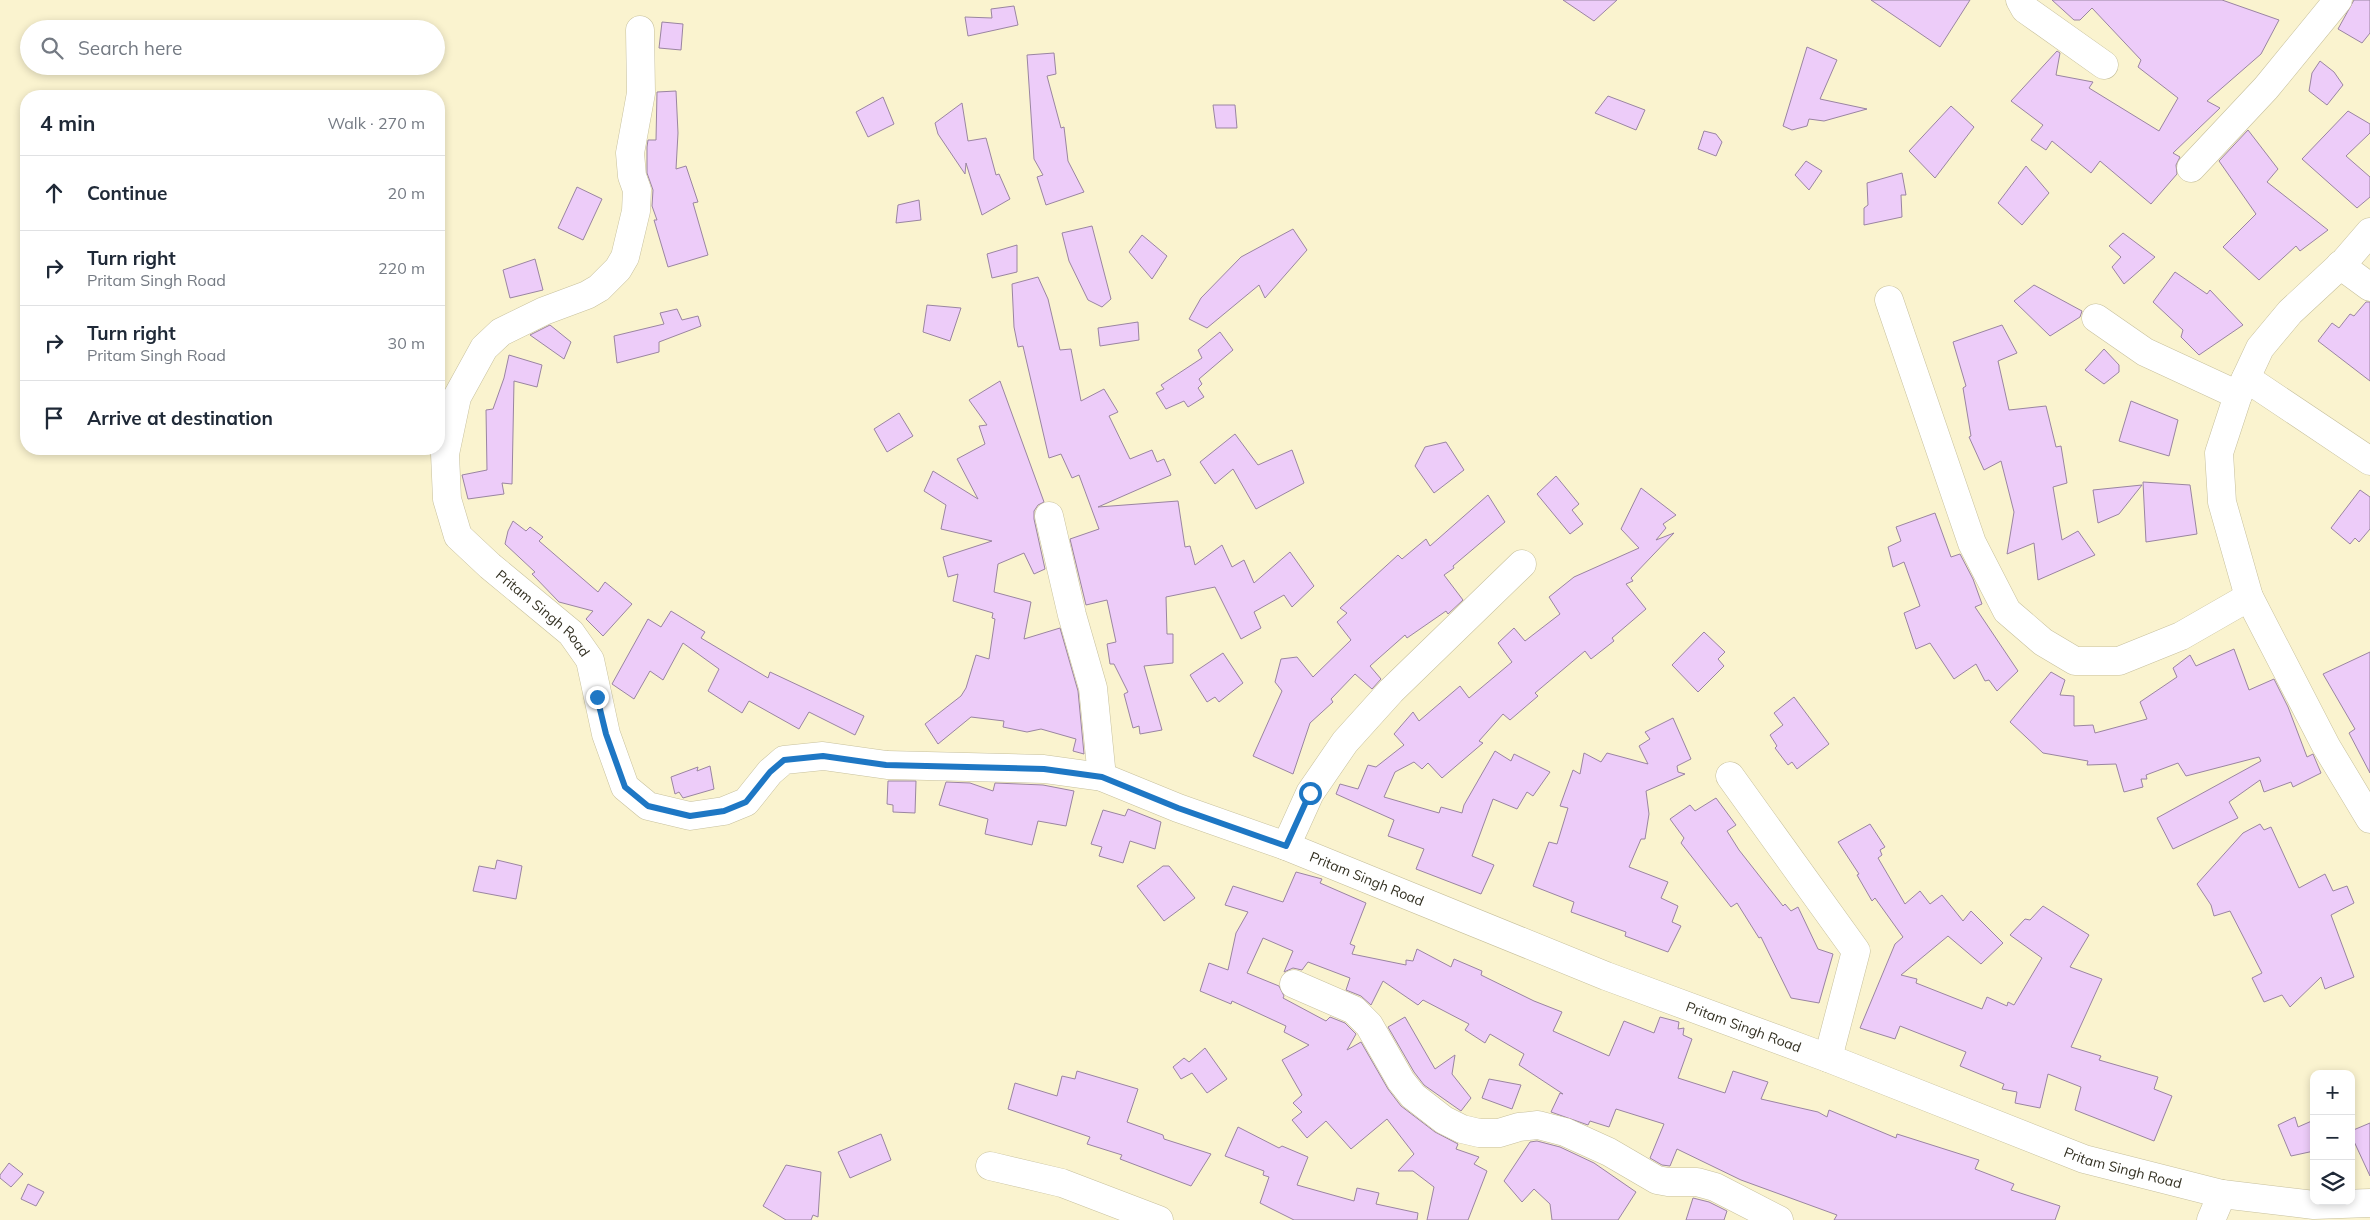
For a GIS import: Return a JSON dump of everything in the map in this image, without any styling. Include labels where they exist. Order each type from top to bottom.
[{"type":"street","points":[[2020,0],[2025,9],[2104,65]]},
{"type":"street","points":[[2191,168],[2266,88],[2338,0]]},
{"type":"street","name":"Pritam Singh Road","points":[[640,30],[642,93],[631,143],[630,162],[637,190],[636,211],[624,257],[618,269],[599,288],[587,295],[544,311],[502,332],[484,348],[457,397],[445,454],[447,499],[458,536],[490,566],[554,617],[576,640],[590,660],[606,734],[625,787],[648,806],[690,816],[724,811],[746,802],[770,772],[784,760],[823,756],[886,765],[1044,769],[1102,777],[1178,808],[1286,846],[1606,976],[1828,1058],[2084,1159],[2222,1194],[2314,1205],[2370,1203]]},
{"type":"street","points":[[2370,232],[2340,265],[2290,312],[2260,348],[2242,386],[2219,453],[2222,502],[2249,598],[2326,746],[2370,819]]},
{"type":"street","points":[[2340,265],[2370,287]]},
{"type":"street","points":[[1889,300],[1972,543],[2007,611],[2043,642],[2075,661],[2120,661],[2181,636],[2249,598]]},
{"type":"street","points":[[2096,318],[2120,336],[2153,356],[2242,386],[2370,461]]},
{"type":"street","points":[[1049,516],[1072,614],[1093,688],[1102,777]]},
{"type":"street","points":[[1286,846],[1310,793],[1345,742],[1391,691],[1522,564]]},
{"type":"street","points":[[1730,776],[1856,951],[1828,1058]]},
{"type":"street","points":[[1294,984],[1354,1010],[1369,1025],[1401,1081],[1413,1096],[1444,1120],[1480,1133],[1499,1133],[1519,1127],[1538,1125],[1565,1132],[1609,1152],[1656,1180],[1697,1182],[1715,1187],[1779,1220]]},
{"type":"street","points":[[990,1166],[1062,1182],[1159,1220]]},
{"type":"street","points":[[2211,1220],[2222,1194]]},
{"type":"building","points":[[1563,0],[1617,0],[1594,21]]},
{"type":"building","points":[[1871,0],[1970,0],[1940,47]]},
{"type":"building","points":[[2052,0],[2222,0],[2279,20],[2261,54],[2207,101],[2220,108],[2173,153],[2180,157],[2176,165],[2177,174],[2151,204],[2100,161],[2091,173],[2052,141],[2046,150],[2031,140],[2043,125],[2011,101],[2057,51],[2060,53],[2056,75],[2093,82],[2089,88],[2159,131],[2178,98],[2138,67],[2141,60],[2092,8],[2080,20],[2074,20]]},
{"type":"building","points":[[2354,0],[2370,0],[2370,33],[2362,43],[2338,29]]},
{"type":"building","points":[[1014,6],[1018,25],[968,36],[965,17],[992,18],[991,9]]},
{"type":"building","points":[[662,22],[683,24],[681,50],[659,48]]},
{"type":"building","points":[[1807,47],[1837,60],[1820,99],[1867,109],[1824,121],[1809,119],[1807,126],[1792,130],[1783,126]]},
{"type":"building","points":[[1054,53],[1056,74],[1047,76],[1061,128],[1064,127],[1068,161],[1084,192],[1046,205],[1037,177],[1043,175],[1034,159],[1027,55]]},
{"type":"building","points":[[2320,61],[2334,72],[2343,85],[2327,105],[2309,91],[2312,73]]},
{"type":"building","points":[[676,91],[678,133],[676,169],[686,166],[698,202],[693,203],[708,255],[668,267],[654,220],[657,220],[652,206],[653,190],[647,173],[647,147],[648,140],[656,140],[657,92]]},
{"type":"building","points":[[1608,96],[1645,110],[1636,130],[1595,113]]},
{"type":"building","points":[[883,97],[894,124],[868,137],[856,112]]},
{"type":"building","points":[[962,103],[968,141],[986,138],[996,175],[999,174],[1010,199],[982,215],[966,163],[965,174],[938,134],[935,123]]},
{"type":"building","points":[[1213,105],[1235,105],[1237,128],[1216,128]]},
{"type":"building","points":[[1951,106],[1974,127],[1935,178],[1909,151]]},
{"type":"building","points":[[2348,111],[2370,124],[2370,133],[2346,156],[2370,177],[2370,197],[2357,208],[2302,159]]},
{"type":"building","points":[[2248,130],[2278,169],[2267,182],[2328,230],[2300,251],[2296,246],[2259,280],[2223,247],[2256,214],[2219,161]]},
{"type":"building","points":[[1704,131],[1716,134],[1722,142],[1716,156],[1698,149]]},
{"type":"building","points":[[1806,161],[1822,171],[1809,190],[1795,175]]},
{"type":"building","points":[[2026,166],[2049,193],[2022,225],[1998,203]]},
{"type":"building","points":[[1902,173],[1906,195],[1901,195],[1902,217],[1864,225],[1864,208],[1868,205],[1867,183]]},
{"type":"building","points":[[577,187],[602,199],[583,240],[558,228]]},
{"type":"building","points":[[919,200],[921,220],[896,223],[898,205]]},
{"type":"building","points":[[1092,226],[1111,299],[1102,307],[1088,300],[1069,261],[1062,233]]},
{"type":"building","points":[[1293,229],[1307,250],[1265,298],[1259,285],[1207,328],[1189,319],[1201,298],[1241,257]]},
{"type":"building","points":[[2123,233],[2155,257],[2124,284],[2112,267],[2121,257],[2109,246]]},
{"type":"building","points":[[1142,235],[1167,256],[1152,279],[1129,252]]},
{"type":"building","points":[[1017,245],[1017,272],[992,278],[987,254]]},
{"type":"building","points":[[535,259],[543,290],[510,298],[503,270]]},
{"type":"building","points":[[2175,272],[2207,294],[2210,290],[2243,325],[2199,355],[2181,337],[2183,330],[2153,302]]},
{"type":"building","points":[[1038,277],[1048,299],[1060,350],[1071,349],[1081,401],[1104,389],[1118,412],[1109,416],[1130,459],[1152,450],[1157,462],[1164,459],[1171,475],[1098,507],[1178,501],[1185,547],[1190,546],[1195,565],[1222,545],[1232,567],[1244,560],[1254,583],[1290,552],[1314,586],[1292,607],[1284,595],[1254,612],[1261,628],[1241,639],[1215,587],[1166,597],[1167,634],[1173,634],[1173,663],[1144,666],[1162,730],[1140,734],[1139,726],[1133,728],[1124,694],[1128,692],[1114,664],[1110,664],[1107,644],[1116,642],[1107,600],[1086,605],[1070,539],[1099,529],[1079,475],[1072,478],[1061,454],[1049,458],[1023,346],[1018,347],[1014,327],[1012,284]]},
{"type":"building","points":[[2034,285],[2082,311],[2080,317],[2050,336],[2014,301]]},
{"type":"building","points":[[2366,302],[2370,302],[2370,381],[2318,341],[2332,323],[2339,328],[2350,314],[2354,316]]},
{"type":"building","points":[[927,305],[961,308],[950,341],[923,332]]},
{"type":"building","points":[[677,309],[682,320],[698,316],[701,326],[659,342],[659,352],[617,363],[614,336],[664,324],[660,313]]},
{"type":"building","points":[[1138,322],[1139,340],[1100,346],[1098,328]]},
{"type":"building","points":[[550,325],[571,342],[564,359],[530,335]]},
{"type":"building","points":[[2002,325],[2017,353],[1998,361],[2009,410],[2046,406],[2056,447],[2061,446],[2067,483],[2053,487],[2062,540],[2078,531],[2095,555],[2038,580],[2034,543],[2007,554],[2014,512],[2001,461],[1984,470],[1969,437],[1971,436],[1963,388],[1966,386],[1953,342]]},
{"type":"building","points":[[1220,332],[1233,350],[1199,379],[1202,384],[1198,388],[1204,397],[1188,407],[1184,401],[1166,409],[1156,393],[1164,389],[1161,385],[1202,358],[1198,350]]},
{"type":"building","points":[[2104,349],[2119,365],[2119,372],[2104,384],[2085,370]]},
{"type":"building","points":[[509,355],[542,365],[537,387],[514,381],[512,484],[502,483],[504,494],[468,499],[462,475],[487,470],[486,410],[493,409],[504,378]]},
{"type":"building","points":[[1000,381],[1044,502],[1038,505],[1034,511],[1034,519],[1045,569],[1034,574],[1024,553],[998,564],[994,592],[1031,602],[1024,639],[1060,628],[1078,691],[1084,754],[1073,751],[1076,739],[1041,729],[1027,732],[1003,727],[1004,721],[971,717],[938,744],[925,724],[961,696],[966,688],[976,655],[989,659],[995,619],[992,618],[993,613],[953,601],[958,574],[948,577],[943,557],[992,541],[941,529],[946,505],[924,491],[933,471],[978,499],[957,459],[985,444],[979,426],[987,425],[969,400]]},
{"type":"building","points":[[2131,401],[2178,420],[2169,456],[2119,441]]},
{"type":"building","points":[[899,413],[913,436],[887,452],[874,429]]},
{"type":"building","points":[[1235,434],[1258,465],[1292,450],[1304,483],[1256,509],[1233,469],[1215,484],[1200,462]]},
{"type":"building","points":[[1446,442],[1464,470],[1434,493],[1415,466],[1425,447]]},
{"type":"building","points":[[1556,476],[1579,504],[1572,510],[1583,524],[1570,534],[1537,494]]},
{"type":"building","points":[[2143,482],[2190,485],[2197,534],[2146,542]]},
{"type":"building","points":[[2142,485],[2119,514],[2098,523],[2093,490]]},
{"type":"building","points":[[1641,488],[1676,515],[1663,524],[1666,528],[1656,540],[1674,533],[1631,578],[1633,581],[1626,584],[1646,609],[1612,638],[1614,641],[1591,659],[1585,651],[1535,693],[1538,696],[1510,720],[1503,714],[1479,741],[1483,743],[1442,778],[1428,763],[1422,769],[1414,762],[1395,772],[1384,797],[1439,813],[1441,807],[1462,813],[1464,805],[1495,751],[1511,761],[1514,754],[1550,772],[1533,796],[1527,792],[1517,809],[1493,799],[1472,856],[1494,865],[1481,894],[1416,869],[1424,849],[1388,836],[1394,820],[1336,794],[1340,784],[1358,789],[1368,765],[1376,767],[1404,745],[1394,734],[1413,712],[1419,721],[1460,686],[1469,698],[1512,662],[1498,643],[1514,628],[1525,641],[1560,614],[1549,597],[1574,577],[1639,548],[1621,529]]},
{"type":"building","points":[[2360,490],[2370,497],[2370,529],[2359,542],[2355,538],[2350,544],[2331,528]]},
{"type":"building","points":[[1488,495],[1505,522],[1444,575],[1463,600],[1448,614],[1446,611],[1407,638],[1405,635],[1370,666],[1381,679],[1372,689],[1355,674],[1331,699],[1333,702],[1310,723],[1293,774],[1253,756],[1282,691],[1275,682],[1281,659],[1297,657],[1313,677],[1351,640],[1337,622],[1347,613],[1340,608],[1398,555],[1402,559],[1426,539],[1430,546]]},
{"type":"building","points":[[1935,513],[1951,557],[1960,554],[1973,579],[1982,604],[1975,607],[2018,671],[1997,691],[1989,680],[1985,681],[1976,664],[1954,679],[1930,643],[1916,649],[1904,613],[1920,606],[1904,562],[1893,567],[1888,547],[1901,541],[1896,527]]},
{"type":"building","points":[[513,521],[526,531],[530,527],[543,537],[539,541],[598,592],[605,582],[632,604],[603,636],[586,619],[593,611],[559,602],[532,574],[535,572],[505,544]]},
{"type":"building","points":[[671,611],[705,632],[701,638],[768,678],[770,672],[864,716],[855,735],[809,712],[799,729],[749,701],[742,713],[708,691],[719,669],[683,643],[663,680],[650,671],[634,699],[612,684],[648,619],[661,627]]},
{"type":"building","points":[[1704,632],[1725,652],[1718,659],[1724,666],[1698,692],[1672,665]]},
{"type":"building","points":[[2234,649],[2249,690],[2274,679],[2288,707],[2307,757],[2313,754],[2321,773],[2293,787],[2291,782],[2264,792],[2260,780],[2229,802],[2238,818],[2173,849],[2157,818],[2261,761],[2259,757],[2186,776],[2178,763],[2146,775],[2147,779],[2141,779],[2143,787],[2124,792],[2116,764],[2087,765],[2088,761],[2043,753],[2010,722],[2051,672],[2065,680],[2060,695],[2074,696],[2074,726],[2093,725],[2095,733],[2147,719],[2140,702],[2177,677],[2173,668],[2190,655],[2196,666]]},
{"type":"building","points":[[2370,652],[2370,773],[2349,733],[2355,729],[2323,674]]},
{"type":"building","points":[[1223,653],[1243,683],[1219,702],[1215,697],[1207,702],[1190,675]]},
{"type":"building","points":[[1794,697],[1829,744],[1797,769],[1792,762],[1788,765],[1775,748],[1777,746],[1770,735],[1783,725],[1774,713]]},
{"type":"building","points":[[1673,718],[1691,759],[1677,766],[1678,772],[1685,774],[1646,791],[1649,814],[1645,839],[1641,839],[1629,867],[1668,882],[1661,898],[1678,906],[1672,922],[1681,926],[1668,952],[1625,936],[1626,932],[1571,912],[1574,902],[1533,886],[1549,842],[1557,844],[1568,808],[1560,806],[1573,770],[1580,774],[1584,753],[1601,762],[1607,753],[1648,764],[1639,746],[1650,739],[1645,732]]},
{"type":"building","points":[[710,766],[714,789],[683,798],[679,792],[675,794],[671,777],[698,767],[697,771]]},
{"type":"building","points":[[888,781],[916,781],[915,813],[893,812],[893,805],[887,804]]},
{"type":"building","points":[[946,782],[970,783],[993,791],[995,783],[1043,785],[1074,791],[1066,826],[1038,821],[1032,845],[985,834],[988,819],[939,805]]},
{"type":"building","points":[[1716,798],[1736,825],[1727,831],[1739,850],[1783,906],[1785,904],[1791,911],[1798,907],[1818,949],[1833,954],[1819,1003],[1791,998],[1761,937],[1759,938],[1737,903],[1731,907],[1681,843],[1684,838],[1670,819],[1690,805],[1695,811]]},
{"type":"building","points":[[1128,809],[1161,822],[1155,849],[1130,841],[1123,863],[1099,856],[1102,847],[1091,844],[1103,810],[1125,816]]},
{"type":"building","points":[[1870,824],[1885,847],[1880,850],[1882,855],[1878,858],[1905,904],[1920,891],[1930,904],[1942,895],[1963,921],[1971,911],[2003,943],[1981,964],[1948,936],[1901,975],[1917,979],[1916,983],[1982,1009],[1987,997],[2007,1006],[2008,1002],[2014,1005],[2042,958],[2010,935],[2025,919],[2030,920],[2043,906],[2089,935],[2070,967],[2102,979],[2071,1047],[2101,1056],[2099,1060],[2158,1077],[2154,1089],[2172,1096],[2154,1141],[2075,1110],[2081,1087],[2048,1074],[2040,1108],[2015,1103],[2017,1092],[2002,1089],[2004,1084],[1960,1066],[1966,1052],[1900,1026],[1895,1039],[1860,1028],[1895,944],[1903,937],[1875,898],[1872,901],[1857,875],[1859,874],[1838,842]]},
{"type":"building","points":[[2260,824],[2264,830],[2271,827],[2299,888],[2325,874],[2333,891],[2347,886],[2354,903],[2331,915],[2354,977],[2325,989],[2321,977],[2290,1007],[2282,995],[2264,1002],[2252,978],[2262,973],[2230,911],[2214,916],[2211,905],[2197,884],[2243,833]]},
{"type":"building","points":[[497,860],[522,866],[516,899],[473,891],[479,866],[495,869]]},
{"type":"building","points":[[1163,866],[1169,866],[1195,898],[1164,921],[1137,886]]},
{"type":"building","points":[[1296,872],[1322,879],[1320,883],[1366,903],[1350,944],[1355,946],[1352,954],[1406,965],[1406,960],[1413,961],[1417,949],[1451,967],[1454,959],[1482,971],[1481,975],[1534,1001],[1562,1012],[1553,1031],[1609,1056],[1624,1021],[1654,1033],[1660,1017],[1679,1022],[1678,1029],[1684,1028],[1683,1035],[1692,1039],[1678,1078],[1725,1093],[1733,1071],[1768,1082],[1761,1099],[1818,1112],[1827,1117],[1829,1110],[1896,1138],[1897,1134],[1979,1160],[1975,1169],[2014,1184],[2011,1190],[2060,1206],[2055,1220],[1834,1220],[1837,1215],[1741,1180],[1677,1149],[1670,1166],[1662,1165],[1650,1158],[1664,1124],[1616,1109],[1609,1127],[1590,1121],[1588,1125],[1551,1112],[1560,1093],[1563,1094],[1519,1065],[1524,1054],[1490,1034],[1485,1043],[1465,1030],[1469,1024],[1423,1000],[1418,1005],[1383,981],[1371,1005],[1361,996],[1346,990],[1350,978],[1308,962],[1302,970],[1293,968],[1284,972],[1293,951],[1263,938],[1247,973],[1279,986],[1284,996],[1283,998],[1326,1021],[1330,1017],[1345,1023],[1356,1034],[1347,1050],[1361,1042],[1388,1089],[1401,1106],[1435,1132],[1458,1144],[1456,1149],[1479,1157],[1474,1164],[1487,1171],[1468,1220],[1427,1220],[1434,1187],[1413,1171],[1398,1171],[1414,1154],[1387,1119],[1351,1149],[1326,1121],[1307,1138],[1292,1120],[1302,1112],[1293,1103],[1302,1095],[1282,1060],[1309,1045],[1284,1032],[1286,1026],[1232,1001],[1231,1004],[1200,991],[1209,963],[1228,970],[1236,933],[1248,912],[1225,905],[1233,886],[1283,902]]},
{"type":"building","points":[[1405,1017],[1435,1069],[1455,1055],[1452,1074],[1471,1098],[1461,1111],[1424,1085],[1414,1072],[1388,1027]]},
{"type":"building","points":[[1205,1048],[1227,1079],[1207,1093],[1192,1073],[1181,1079],[1173,1067],[1184,1058],[1189,1062]]},
{"type":"building","points":[[1077,1071],[1138,1089],[1127,1122],[1163,1135],[1164,1139],[1211,1154],[1191,1186],[1120,1159],[1122,1155],[1087,1144],[1090,1137],[1008,1109],[1015,1083],[1057,1096],[1062,1076],[1075,1079]]},
{"type":"building","points":[[1489,1079],[1521,1085],[1512,1109],[1482,1098]]},
{"type":"building","points":[[2295,1117],[2298,1127],[2310,1122],[2310,1152],[2291,1156],[2278,1125]]},
{"type":"building","points":[[2370,1123],[2370,1176],[2355,1144],[2355,1129]]},
{"type":"building","points":[[1238,1127],[1279,1148],[1282,1146],[1308,1157],[1297,1185],[1354,1201],[1357,1188],[1379,1193],[1376,1204],[1418,1213],[1417,1220],[1294,1220],[1260,1203],[1269,1177],[1263,1175],[1264,1171],[1225,1156]]},
{"type":"building","points":[[881,1134],[891,1160],[850,1178],[838,1152]]},
{"type":"building","points":[[1537,1141],[1560,1147],[1594,1163],[1636,1192],[1618,1220],[1552,1220],[1550,1204],[1534,1189],[1522,1202],[1504,1181],[1530,1142]]},
{"type":"building","points":[[9,1163],[23,1174],[11,1187],[0,1178],[0,1175]]},
{"type":"building","points":[[786,1165],[821,1172],[818,1217],[813,1215],[811,1220],[786,1220],[763,1206]]},
{"type":"building","points":[[28,1184],[44,1192],[36,1206],[21,1199]]},
{"type":"building","points":[[1693,1198],[1709,1202],[1727,1211],[1724,1220],[1686,1220]]},
{"type":"route","points":[[597,697],[606,734],[625,787],[648,806],[690,816],[724,811],[746,802],[760,787],[770,772],[784,760],[823,756],[886,765],[990,766],[1044,769],[1102,777],[1178,808],[1286,846],[1310,793]]}]
